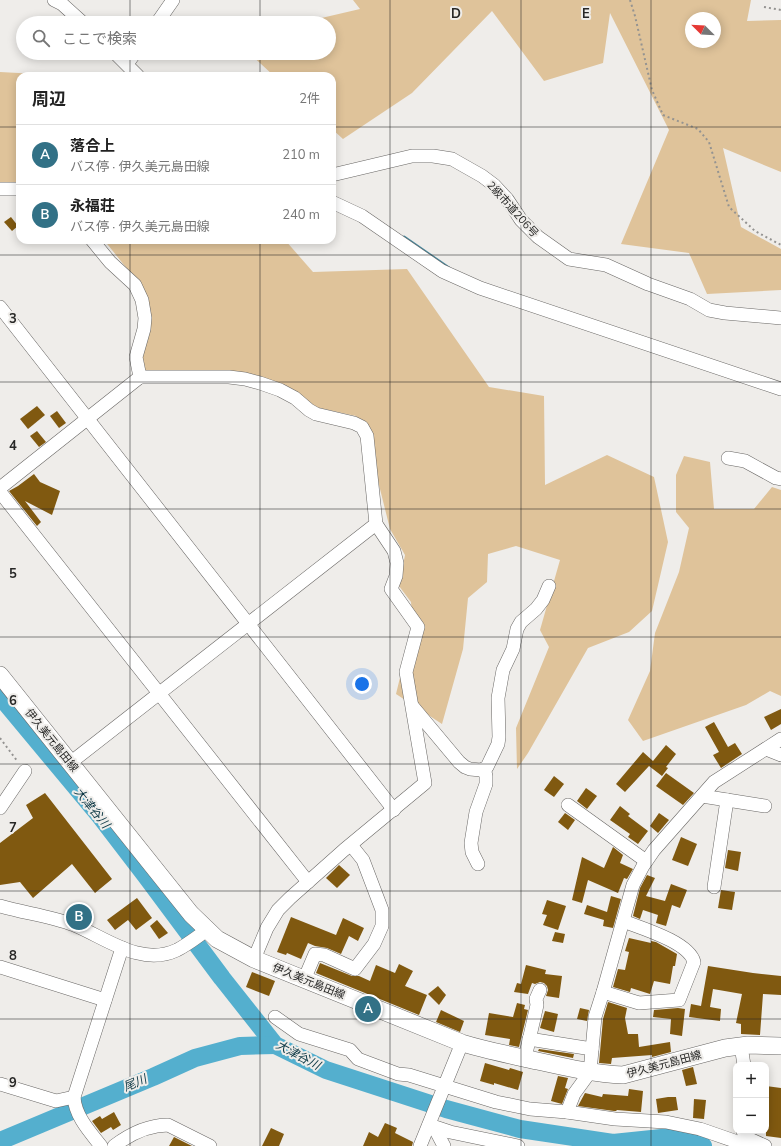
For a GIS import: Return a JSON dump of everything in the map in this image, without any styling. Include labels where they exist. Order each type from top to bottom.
[{"type":"main road","name":"伊久美元島田線","points":[[0,675],[191,914],[204,933],[254,959],[462,1043],[483,1050],[590,1072],[623,1075],[725,1048],[741,1046],[781,1046]]},
{"type":"street","points":[[54,0],[62,4],[75,16]]},
{"type":"street","points":[[162,16],[173,0]]},
{"type":"street","points":[[123,60],[134,72]]},
{"type":"street","points":[[127,64],[130,60]]},
{"type":"street","name":"2級市道206号","points":[[336,174],[412,156],[433,156],[452,159],[482,176],[494,185],[508,199],[520,220],[538,237],[569,259],[606,265],[648,284],[690,299],[709,310],[725,313],[781,318]]},
{"type":"street","points":[[0,189],[16,190]]},
{"type":"street","points":[[336,204],[362,216],[442,271],[473,285],[781,390]]},
{"type":"street","points":[[95,244],[110,262],[135,285],[142,300],[145,318],[144,329],[136,357],[140,377]]},
{"type":"street","points":[[0,307],[394,810]]},
{"type":"street","points":[[0,488],[88,420],[140,377],[245,379],[280,390],[295,398],[316,414],[354,423],[362,427],[367,436],[376,524],[394,551],[397,563],[396,576],[391,589],[418,627],[406,672],[425,783],[308,882],[278,910],[267,928],[254,959]]},
{"type":"street","points":[[728,458],[745,461],[776,478],[781,479]]},
{"type":"street","points":[[0,492],[308,882]]},
{"type":"street","points":[[70,763],[376,524]]},
{"type":"street","points":[[481,770],[487,767],[498,744],[498,698],[500,683],[503,670],[513,649],[517,629],[521,622],[536,609],[543,600],[549,586]]},
{"type":"street","points":[[412,705],[459,762],[465,767],[481,770],[486,776],[486,784],[476,812],[470,843],[472,852],[478,864]]},
{"type":"street","points":[[568,1112],[574,1094],[590,1072],[595,1017],[633,885],[646,861],[714,782],[781,739]]},
{"type":"street","points":[[766,748],[781,755]]},
{"type":"street","points":[[0,808],[25,771]]},
{"type":"street","points":[[702,796],[765,806]]},
{"type":"street","points":[[714,887],[727,800]]},
{"type":"street","points":[[568,805],[646,861]]},
{"type":"street","points":[[304,980],[315,954],[324,955],[355,969],[374,944],[382,926],[382,910],[363,860],[351,845]]},
{"type":"street","points":[[0,906],[74,925],[122,948],[140,954],[164,954],[176,950],[204,933]]},
{"type":"street","points":[[603,992],[639,1003],[679,1000],[694,962],[693,957],[675,942],[623,921]]},
{"type":"street","points":[[101,1146],[80,1118],[74,1100],[122,948]]},
{"type":"street","points":[[0,967],[105,1000]]},
{"type":"street","points":[[525,1058],[537,1005],[536,999],[540,990]]},
{"type":"street","points":[[275,1017],[299,1034],[350,1050],[358,1059],[398,1074],[409,1075],[503,1104],[530,1109],[568,1112],[615,1119],[666,1122],[700,1129],[749,1146]]},
{"type":"street","points":[[529,1039],[592,1049]]},
{"type":"street","points":[[420,1146],[431,1124],[462,1043]]},
{"type":"street","points":[[741,1046],[744,1062]]},
{"type":"street","points":[[0,1084],[56,1101],[74,1100]]},
{"type":"street","points":[[431,1124],[444,1146]]},
{"type":"street","points":[[431,1124],[450,1132],[518,1146]]},
{"type":"street","points":[[114,1146],[130,1134],[163,1125],[168,1125],[210,1146]]},
{"type":"street","points":[[744,1134],[745,1137],[765,1146]]},
{"type":"path","points":[[630,0],[652,90],[663,115],[698,129],[709,142],[729,207],[755,231],[781,245]]},
{"type":"path","points":[[764,7],[781,10]]},
{"type":"path","points":[[0,738],[25,771]]},
{"type":"shaded area","points":[[353,0],[751,0],[747,21],[781,20],[781,172],[723,148],[741,227],[781,249],[781,290],[707,294],[689,253],[621,244],[669,130],[610,13],[603,63],[544,81],[492,11],[412,93],[343,139],[336,133],[336,72],[270,72],[257,60],[336,60],[336,16],[330,16],[360,9]]},
{"type":"shaded area","points":[[0,72],[16,73],[16,185],[0,184]]},
{"type":"shaded area","points":[[107,244],[288,244],[313,272],[407,269],[489,387],[544,396],[545,485],[607,455],[654,477],[668,542],[652,611],[629,632],[588,648],[528,753],[517,769],[516,728],[549,647],[540,630],[560,560],[516,546],[488,554],[487,582],[468,598],[463,649],[442,724],[396,694],[413,624],[411,602],[399,586],[405,555],[390,529],[365,429],[356,416],[310,406],[234,373],[145,375],[141,355],[136,280]]},
{"type":"shaded area","points":[[684,456],[710,462],[714,509],[754,509],[772,487],[781,490],[781,696],[770,691],[746,705],[643,741],[628,720],[650,671],[655,633],[679,572],[689,528],[676,512],[676,475]]},
{"type":"building","points":[[11,217],[16,223],[16,228],[12,231],[4,222]]},
{"type":"building","points":[[37,406],[45,415],[28,429],[20,419]]},
{"type":"building","points":[[57,411],[66,423],[59,428],[50,416]]},
{"type":"building","points":[[37,431],[46,442],[39,447],[30,436]]},
{"type":"building","points":[[34,474],[40,482],[60,491],[52,515],[25,501],[41,522],[37,526],[9,491]]},
{"type":"building","points":[[781,709],[781,724],[771,730],[764,717]]},
{"type":"building","points":[[714,722],[728,747],[735,743],[742,754],[721,768],[713,755],[719,752],[705,727]]},
{"type":"building","points":[[666,745],[676,754],[666,767],[668,768],[662,776],[649,766],[625,792],[616,784],[643,752],[653,761]]},
{"type":"building","points":[[666,773],[694,793],[683,805],[656,786]]},
{"type":"building","points":[[554,776],[564,784],[554,797],[544,790]]},
{"type":"building","points":[[586,788],[597,796],[587,809],[577,801]]},
{"type":"building","points":[[45,793],[112,879],[95,893],[72,864],[33,898],[20,882],[0,885],[0,843],[33,818],[26,805]]},
{"type":"building","points":[[620,806],[630,814],[628,816],[648,831],[638,844],[628,837],[630,834],[610,820]]},
{"type":"building","points":[[565,813],[575,820],[568,830],[558,822]]},
{"type":"building","points":[[659,813],[669,820],[658,833],[650,826]]},
{"type":"building","points":[[681,837],[697,844],[688,866],[672,860]]},
{"type":"building","points":[[613,847],[623,855],[620,863],[633,869],[627,879],[624,878],[618,893],[588,880],[582,903],[572,900],[582,857],[604,868]]},
{"type":"building","points":[[728,850],[741,852],[738,871],[725,868]]},
{"type":"building","points":[[339,865],[350,875],[337,888],[326,878]]},
{"type":"building","points":[[647,875],[655,878],[646,896],[665,901],[671,884],[687,890],[680,908],[672,905],[666,926],[656,923],[658,915],[643,910],[640,919],[633,916],[640,888]]},
{"type":"building","points":[[721,890],[735,892],[732,910],[718,908]]},
{"type":"building","points":[[611,896],[621,899],[613,928],[603,926],[604,920],[584,914],[587,905],[607,912]]},
{"type":"building","points":[[137,898],[152,918],[136,930],[128,920],[115,930],[107,920]]},
{"type":"building","points":[[547,900],[566,906],[558,930],[543,925],[547,915],[542,914]]},
{"type":"building","points":[[291,917],[336,935],[343,918],[364,928],[358,941],[349,936],[341,954],[327,948],[308,943],[301,959],[287,953],[286,955],[277,952]]},
{"type":"building","points":[[157,920],[168,933],[159,939],[150,926]]},
{"type":"building","points":[[555,932],[565,934],[563,943],[552,941]]},
{"type":"building","points":[[629,938],[651,943],[651,941],[656,942],[677,954],[670,984],[654,981],[650,994],[631,988],[630,992],[613,987],[618,969],[625,970],[629,952],[625,951]]},
{"type":"building","points":[[320,963],[352,976],[359,976],[370,981],[376,965],[395,973],[399,964],[413,971],[405,986],[427,995],[419,1015],[316,973]]},
{"type":"building","points":[[526,965],[546,970],[545,974],[562,976],[559,998],[546,996],[548,990],[547,986],[540,982],[535,984],[532,983],[528,994],[514,992],[517,983],[521,984]]},
{"type":"building","points":[[708,966],[781,976],[781,995],[763,994],[760,1035],[741,1034],[741,1024],[736,1023],[742,994],[713,989],[710,1007],[721,1009],[720,1021],[689,1017],[691,1004],[701,1006]]},
{"type":"building","points":[[252,972],[275,981],[269,996],[246,987]]},
{"type":"building","points":[[438,986],[446,995],[439,1005],[428,994]]},
{"type":"building","points":[[608,1002],[627,1008],[625,1018],[628,1034],[638,1034],[639,1047],[670,1042],[671,1052],[652,1057],[652,1055],[612,1058],[611,1064],[599,1063],[603,1019]]},
{"type":"building","points":[[517,1003],[525,1005],[524,1009],[528,1010],[519,1047],[509,1045],[510,1039],[485,1035],[489,1013],[513,1017]]},
{"type":"building","points":[[580,1008],[589,1010],[587,1021],[577,1019]]},
{"type":"building","points":[[678,1008],[685,1009],[682,1036],[670,1034],[671,1019],[653,1017],[654,1010]]},
{"type":"building","points":[[441,1010],[464,1021],[460,1032],[436,1022]]},
{"type":"building","points":[[545,1011],[558,1014],[554,1032],[540,1028]]},
{"type":"building","points":[[539,1049],[574,1054],[573,1058],[538,1051]]},
{"type":"building","points":[[485,1063],[509,1070],[510,1068],[523,1072],[518,1090],[494,1083],[494,1085],[480,1081]]},
{"type":"building","points":[[693,1067],[697,1084],[686,1086],[682,1070]]},
{"type":"building","points":[[558,1076],[568,1078],[565,1088],[568,1089],[562,1104],[551,1101]]},
{"type":"building","points":[[769,1086],[781,1088],[781,1138],[766,1136],[766,1134],[769,1134]]},
{"type":"building","points":[[629,1089],[643,1091],[641,1112],[614,1111],[578,1106],[585,1093],[602,1097],[603,1094],[628,1096]]},
{"type":"building","points":[[676,1097],[678,1110],[658,1113],[656,1099]]},
{"type":"building","points":[[694,1099],[706,1100],[704,1119],[693,1118]]},
{"type":"building","points":[[114,1112],[121,1125],[113,1130],[111,1127],[101,1133],[92,1121],[100,1116],[102,1119]]},
{"type":"building","points":[[385,1123],[397,1128],[395,1133],[413,1142],[412,1146],[363,1146],[369,1132],[378,1137]]},
{"type":"building","points":[[271,1128],[284,1134],[279,1146],[262,1146]]},
{"type":"building","points":[[174,1137],[192,1146],[169,1146]]},
{"type":"waterway","points":[[404,237],[449,268]]},
{"type":"waterway","name":"大津谷川","points":[[0,696],[100,816],[222,978],[275,1045],[326,1070],[446,1109],[520,1129],[613,1143],[671,1137],[703,1146]]},
{"type":"waterway","name":"尾川","points":[[0,1141],[195,1058],[240,1046],[275,1045]]},
{"type":"place","name":"永福荘","points":[[79,917]]},
{"type":"place","name":"落合上","points":[[368,1009]]}]
